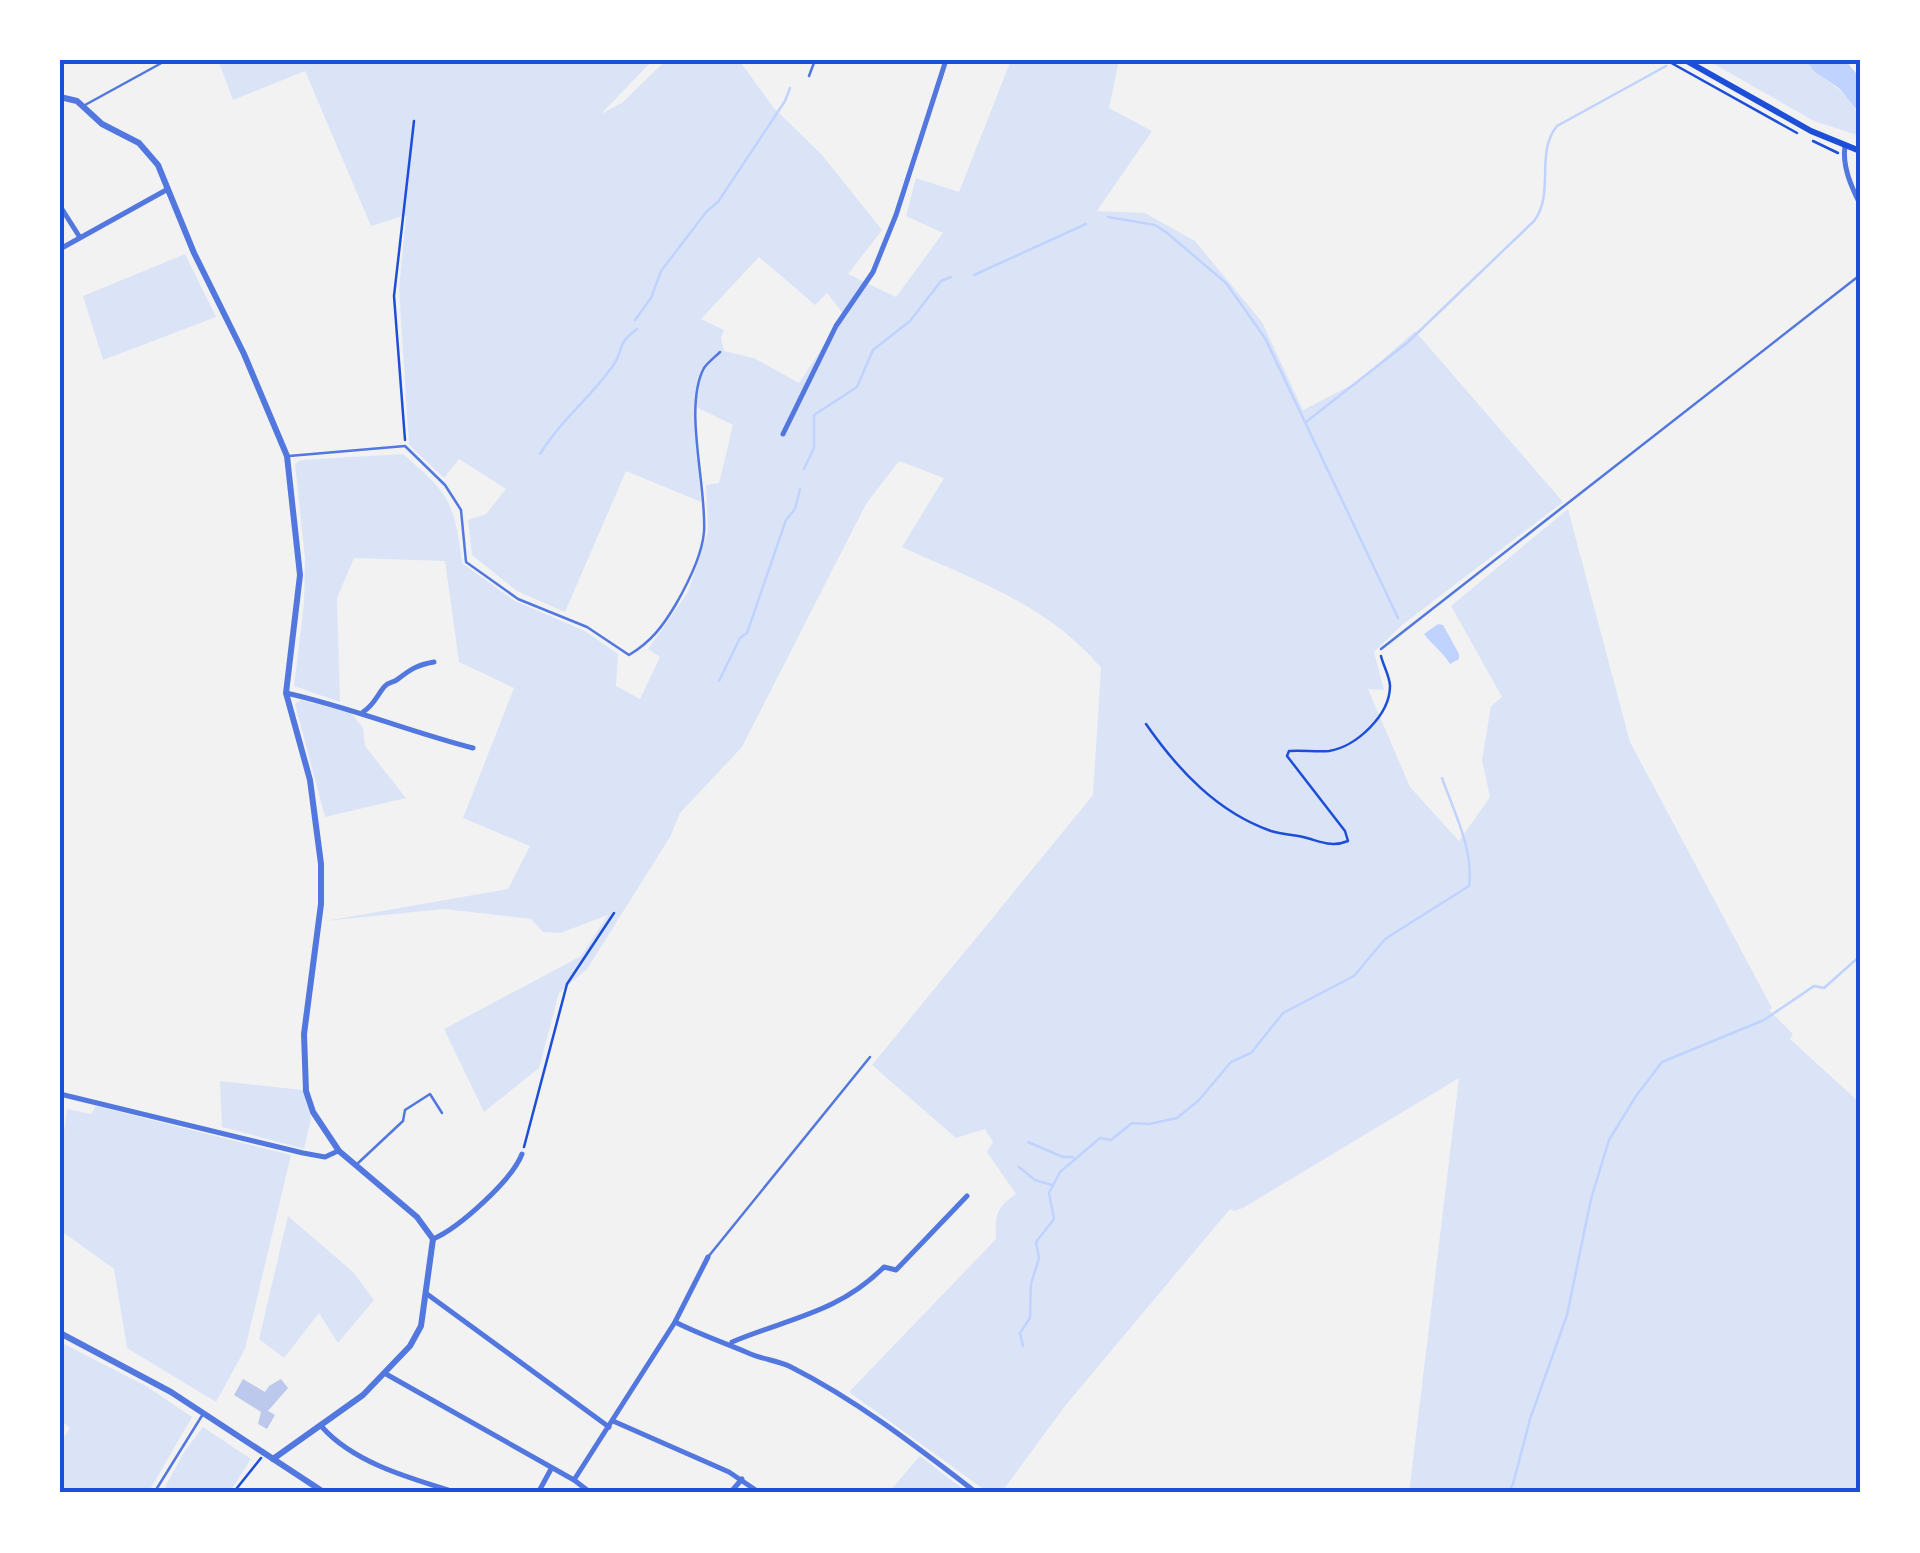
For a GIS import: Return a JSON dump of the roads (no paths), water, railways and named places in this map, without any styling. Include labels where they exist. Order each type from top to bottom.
[{"type":"main road","points":[[1684,60],[1750,99],[1860,152]]},
{"type":"street","points":[[783,434],[836,326],[873,272],[896,216],[946,60]]},
{"type":"street","points":[[60,97],[72,99],[102,124],[148,149],[288,456],[300,576],[286,693],[310,780],[320,838],[321,904],[304,1034],[306,1091],[313,1112],[339,1151],[417,1218],[433,1238],[427,1294],[417,1336],[386,1374],[322,1427],[273,1459]]},
{"type":"street","points":[[1846,146],[1844,156],[1850,182],[1860,204]]},
{"type":"street","points":[[60,249],[168,189]]},
{"type":"street","points":[[60,206],[79,236]]},
{"type":"street","points":[[361,712],[373,705],[385,685],[397,681],[405,671],[434,662]]},
{"type":"street","points":[[286,693],[473,748]]},
{"type":"street","points":[[60,1096],[324,1157],[339,1151]]},
{"type":"street","points":[[433,1238],[448,1232],[502,1182],[522,1154]]},
{"type":"street","points":[[730,1343],[830,1308],[853,1295],[884,1268],[896,1270],[967,1196]]},
{"type":"street","points":[[574,1480],[675,1322],[708,1257]]},
{"type":"street","points":[[427,1294],[611,1424],[742,1479],[760,1493]]},
{"type":"street","points":[[675,1322],[712,1340],[786,1364],[838,1393],[977,1493]]},
{"type":"street","points":[[60,1333],[204,1412],[325,1493]]},
{"type":"street","points":[[386,1374],[574,1480],[590,1493]]},
{"type":"street","points":[[322,1427],[337,1442],[380,1465],[458,1493]]},
{"type":"street","points":[[538,1493],[552,1468]]},
{"type":"street","points":[[730,1493],[742,1479]]},
{"type":"lane","points":[[83,106],[156,62],[166,60]]},
{"type":"lane","points":[[808,76],[815,60]]},
{"type":"lane","points":[[1381,649],[1860,275]]},
{"type":"lane","points":[[288,456],[406,446],[445,485],[461,510],[466,562],[518,600],[587,627],[629,654],[649,643],[668,616],[688,584],[704,537],[696,404],[704,368],[720,352]]},
{"type":"lane","points":[[708,1257],[870,1057]]},
{"type":"lane","points":[[355,1166],[404,1121],[405,1110],[430,1094],[442,1113]]},
{"type":"lane","points":[[154,1493],[204,1412]]},
{"type":"water","points":[[1805,60],[1845,60],[1860,78],[1860,114],[1840,89]]},
{"type":"water","points":[[1438,624],[1443,625],[1459,654],[1459,659],[1450,664],[1424,634]]},
{"type":"waterway","points":[[1306,422],[1408,342],[1534,221],[1543,198],[1547,148],[1557,126],[1666,66]]},
{"type":"waterway","points":[[635,320],[651,298],[661,271],[718,202],[790,88]]},
{"type":"waterway","points":[[1108,217],[1155,225],[1226,283],[1265,338],[1398,618]]},
{"type":"waterway","points":[[974,275],[1086,224]]},
{"type":"waterway","points":[[804,469],[814,448],[814,415],[857,387],[873,350],[910,321],[941,281],[951,277]]},
{"type":"waterway","points":[[540,454],[616,361],[625,339],[637,329]]},
{"type":"waterway","points":[[719,681],[740,638],[747,633],[800,489]]},
{"type":"waterway","points":[[1023,1346],[1020,1333],[1030,1318],[1031,1284],[1039,1258],[1036,1242],[1054,1219],[1049,1193],[1060,1172],[1100,1138],[1111,1140],[1132,1123],[1177,1118],[1199,1100],[1231,1062],[1251,1053],[1283,1013],[1354,976],[1385,939],[1469,886],[1466,845],[1442,778]]},
{"type":"waterway","points":[[1508,1493],[1567,1315],[1591,1199],[1609,1140],[1636,1096],[1662,1062],[1764,1020],[1814,986],[1824,988],[1860,956]]},
{"type":"waterway","points":[[1028,1142],[1063,1157],[1073,1157]]},
{"type":"waterway","points":[[1019,1167],[1035,1180],[1052,1185]]}]
